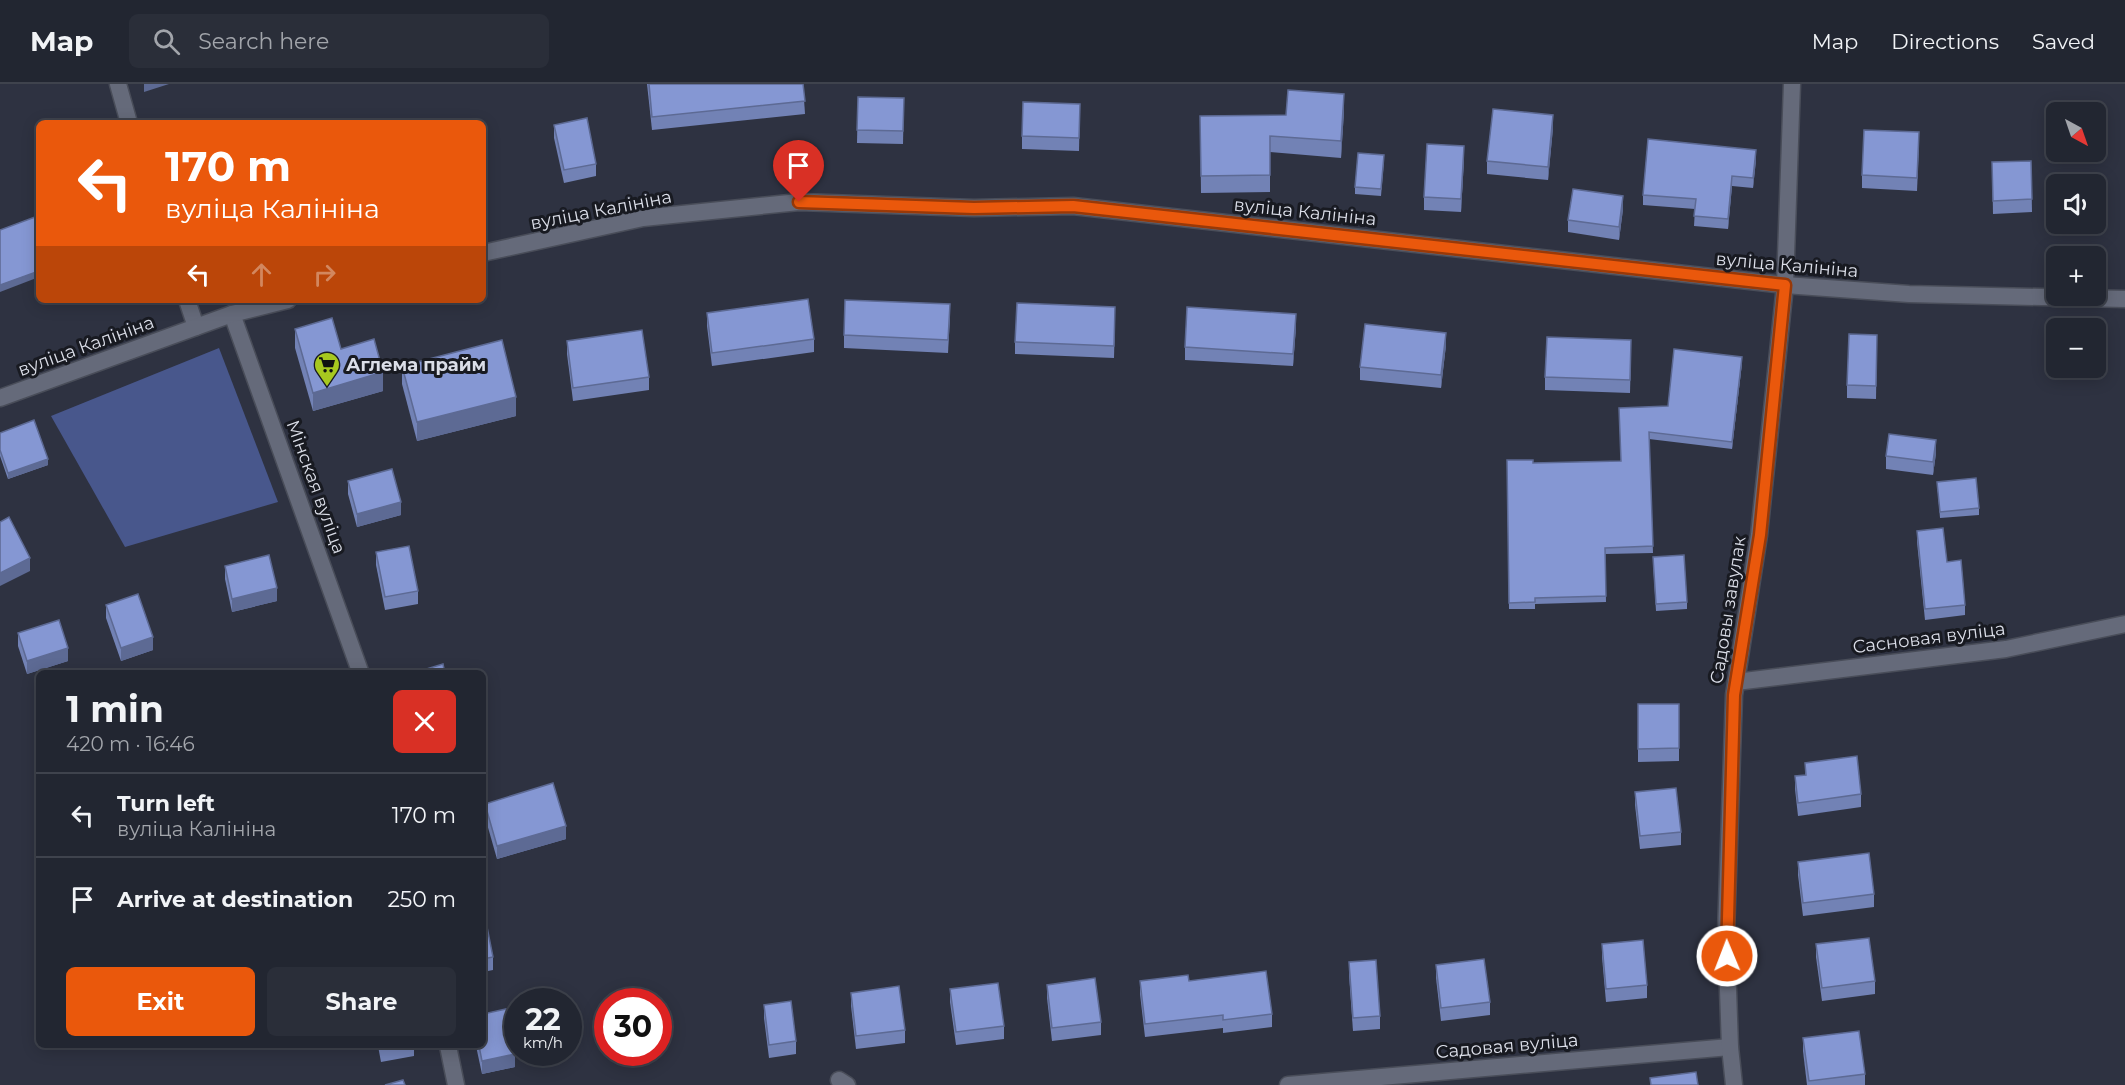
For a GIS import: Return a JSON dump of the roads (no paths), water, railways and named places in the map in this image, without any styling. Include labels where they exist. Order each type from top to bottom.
[{"type":"street","points":[[118,84],[128,120]]},
{"type":"street","name":"Садовы завулак","points":[[1734,1085],[1730,1047],[1726,933],[1736,682],[1760,535],[1785,285],[1792,84]]},
{"type":"street","name":"вуліца Калініна","points":[[486,252],[643,218],[799,202],[974,208],[1073,206],[1785,285],[1909,294],[2125,298]]},
{"type":"street","points":[[188,303],[196,327]]},
{"type":"street","name":"вуліца Калініна","points":[[0,398],[232,314],[276,303]]},
{"type":"street","name":"Мінская вуліца","points":[[232,314],[360,670]]},
{"type":"street","name":"Сасновая вуліца","points":[[1736,682],[2006,649],[2125,624]]},
{"type":"street","name":"Садовая вуліца","points":[[1288,1085],[1730,1047]]},
{"type":"street","points":[[448,1048],[456,1085]]},
{"type":"place","name":"Аглема прайм","points":[[327,388]]}]
